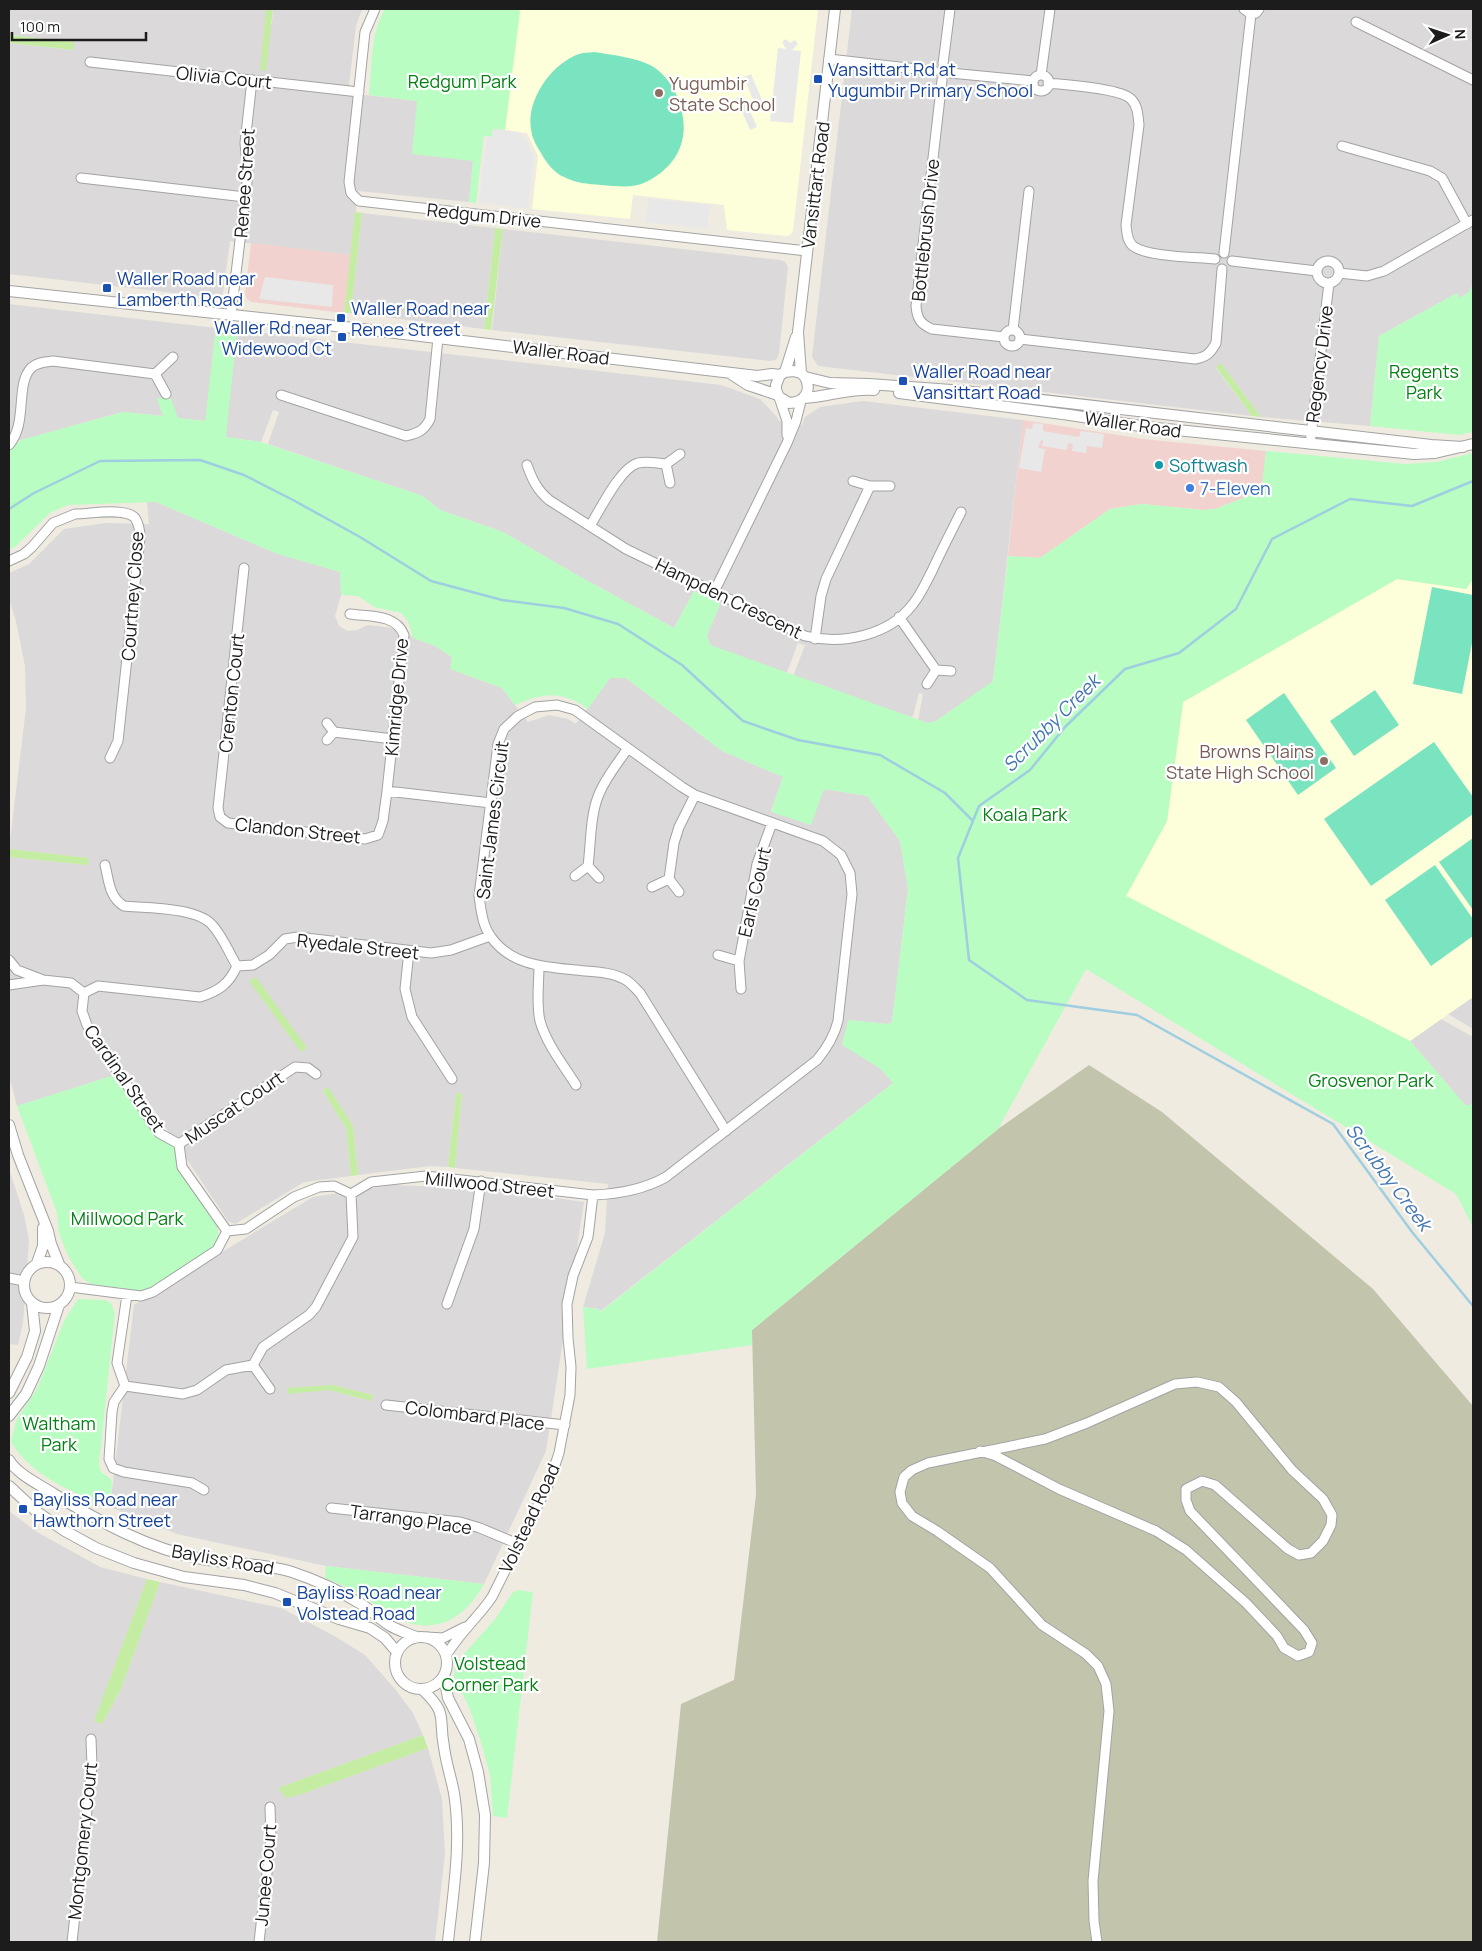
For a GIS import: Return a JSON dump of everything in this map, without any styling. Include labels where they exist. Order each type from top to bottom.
[{"type":"street","name":"Redgum Drive","points":[[375,9],[365,32],[350,182],[351,193],[359,201],[807,251]]},
{"type":"street","name":"Vansittart Road","points":[[803,375],[798,332],[835,9]]},
{"type":"street","points":[[943,64],[950,9]]},
{"type":"street","points":[[1041,75],[1050,9]]},
{"type":"street","points":[[1224,253],[1247,12],[1256,13],[1259,9]]},
{"type":"street","points":[[1356,22],[1473,80]]},
{"type":"street","points":[[829,59],[934,71]]},
{"type":"street","name":"Olivia Court","points":[[90,62],[359,92]]},
{"type":"street","points":[[943,64],[948,66],[950,73],[946,79],[942,80],[937,78],[934,71],[936,66],[943,64]]},
{"type":"street","points":[[950,73],[1033,81]]},
{"type":"street","points":[[1033,81],[1041,75]]},
{"type":"street","points":[[1033,81],[1034,88],[1040,91],[1046,89],[1048,83],[1046,78],[1041,75]]},
{"type":"street","name":"Renee Street","points":[[231,315],[248,174],[246,143],[252,80]]},
{"type":"street","name":"Bottlebrush Drive","points":[[942,80],[916,306],[917,314],[919,320],[925,326],[932,329],[1004,337]]},
{"type":"street","points":[[1048,83],[1120,92],[1132,100],[1138,111],[1139,125],[1126,225],[1127,238],[1133,246],[1147,253],[1215,259]]},
{"type":"street","points":[[1339,273],[1367,276],[1384,271],[1470,222],[1442,178],[1430,171],[1342,146]]},
{"type":"street","points":[[81,178],[245,197]]},
{"type":"street","points":[[1013,330],[1029,191]]},
{"type":"street","points":[[1224,253],[1230,256],[1232,261],[1229,267],[1222,269],[1216,266],[1215,259],[1218,254],[1224,253]]},
{"type":"street","points":[[1232,261],[1317,271]]},
{"type":"street","points":[[1330,261],[1337,265],[1339,273],[1336,280],[1329,283],[1320,280],[1317,271],[1322,264],[1330,261]]},
{"type":"street","points":[[1020,339],[1195,359],[1204,357],[1210,353],[1216,344],[1222,269]]},
{"type":"street","name":"Regency Drive","points":[[1310,444],[1329,283]]},
{"type":"street","name":"Waller Road","points":[[9,291],[438,338],[757,376],[783,374],[793,370],[830,383],[868,384],[965,392],[1431,446],[1468,446]]},
{"type":"street","points":[[1013,330],[1019,334],[1020,339],[1017,344],[1012,346],[1005,342],[1004,337],[1008,331],[1013,330]]},
{"type":"street","name":"Vansittart Road","points":[[783,374],[798,332]]},
{"type":"street","points":[[281,395],[406,436],[416,434],[425,429],[430,419],[438,338]]},
{"type":"street","points":[[155,374],[173,357]]},
{"type":"street","points":[[9,445],[18,432],[25,380],[32,368],[40,363],[53,361],[155,374]]},
{"type":"street","name":"Waller Road","points":[[726,371],[748,385],[778,396],[789,403],[840,392],[871,390],[1070,415],[1147,427],[1414,454],[1435,453],[1468,446]]},
{"type":"street","points":[[155,374],[166,394]]},
{"type":"street","points":[[783,374],[776,385],[787,421],[787,443]]},
{"type":"street","points":[[714,592],[787,443],[808,388],[803,375]]},
{"type":"street","points":[[1070,415],[1071,404]]},
{"type":"street","points":[[1191,432],[1192,418]]},
{"type":"street","points":[[590,526],[626,470],[636,464],[646,462],[666,464],[680,454]]},
{"type":"street","points":[[666,464],[670,483]]},
{"type":"street","name":"Hampden Crescent","points":[[527,465],[539,491],[549,500],[626,549],[805,636],[815,639],[846,640],[860,637],[886,626],[913,605],[961,512]]},
{"type":"street","points":[[853,481],[870,486],[890,486]]},
{"type":"street","points":[[815,639],[821,596],[826,579],[870,486]]},
{"type":"street","name":"Courtney Close","points":[[9,561],[24,554],[53,523],[68,516],[124,512],[130,514],[137,522],[140,528],[140,538],[120,731],[118,741],[110,758]]},
{"type":"street","name":"Crenton Court","points":[[220,817],[218,808],[244,568]]},
{"type":"street","name":"Kimridge Drive","points":[[350,614],[392,620],[401,626],[404,635],[387,791]]},
{"type":"street","points":[[899,617],[936,670]]},
{"type":"street","points":[[936,670],[951,671]]},
{"type":"street","points":[[927,684],[936,670]]},
{"type":"street","name":"Saint James Circuit","points":[[593,1194],[612,1194],[652,1185],[666,1177],[726,1131],[817,1060],[834,1036],[838,1021],[852,894],[850,873],[841,855],[824,841],[695,795],[682,788],[575,710],[557,705],[535,707],[518,716],[504,729],[498,744],[480,896],[483,919],[490,936],[514,958],[539,966],[608,973],[626,980],[640,993],[726,1131]]},
{"type":"street","points":[[327,723],[334,732],[393,739]]},
{"type":"street","points":[[327,740],[334,732]]},
{"type":"street","points":[[575,876],[588,866],[594,811],[598,795],[628,748]]},
{"type":"street","points":[[387,791],[490,804]]},
{"type":"street","name":"Clandon Street","points":[[220,817],[228,823],[365,839],[378,835],[383,822],[387,791]]},
{"type":"street","points":[[679,892],[669,879],[674,843],[679,827],[695,795]]},
{"type":"street","name":"Earls Court","points":[[741,989],[740,961],[757,864],[772,823]]},
{"type":"street","points":[[9,960],[17,970],[44,980],[71,984],[84,993],[98,986],[200,997],[215,992],[232,978],[237,966],[213,925],[193,913],[124,906],[112,896],[105,865]]},
{"type":"street","points":[[588,866],[599,878]]},
{"type":"street","points":[[652,887],[669,879]]},
{"type":"street","name":"Ryedale Street","points":[[237,966],[253,965],[269,955],[284,939],[298,937],[409,952],[431,953],[451,950],[490,936]]},
{"type":"street","points":[[409,952],[405,989],[412,1017],[452,1079]]},
{"type":"street","name":"Earls Court","points":[[718,955],[740,961]]},
{"type":"street","points":[[539,966],[538,1005],[540,1021],[545,1035],[576,1086]]},
{"type":"street","points":[[9,985],[44,980]]},
{"type":"street","name":"Cardinal Street","points":[[84,993],[82,1011],[86,1025],[159,1133],[180,1144],[182,1167],[227,1231]]},
{"type":"street","name":"Muscat Court","points":[[180,1144],[295,1067],[308,1068],[316,1074]]},
{"type":"street","points":[[9,1125],[18,1155],[59,1264],[68,1274],[70,1286],[65,1300],[59,1305],[46,1308],[32,1303]]},
{"type":"street","name":"Millwood Street","points":[[351,1194],[370,1182],[417,1176],[449,1177],[593,1194]]},
{"type":"street","points":[[447,1304],[474,1229],[481,1181]]},
{"type":"street","points":[[70,1286],[140,1296],[152,1292],[217,1250],[227,1231],[246,1229],[294,1197],[319,1187],[334,1186],[351,1194],[353,1237],[316,1307],[309,1315],[263,1347],[253,1364],[226,1370],[198,1390],[183,1394],[125,1386]]},
{"type":"street","name":"Volstead Road","points":[[422,1637],[443,1638],[467,1625],[482,1612],[492,1597],[549,1483],[559,1453],[570,1395],[572,1367],[568,1338],[567,1304],[573,1276],[588,1237],[593,1194]]},
{"type":"street","points":[[37,1263],[43,1246],[43,1219]]},
{"type":"street","points":[[9,1393],[27,1357],[35,1331],[32,1303],[25,1293],[24,1281],[30,1267],[37,1263],[44,1261],[59,1264]]},
{"type":"street","points":[[9,1278],[24,1281]]},
{"type":"street","points":[[125,1386],[117,1363],[127,1295]]},
{"type":"street","points":[[9,1416],[26,1394],[39,1366],[59,1305]]},
{"type":"street","points":[[253,1364],[270,1389]]},
{"type":"street","points":[[980,1451],[996,1456],[1059,1489],[1164,1536],[1186,1550],[1246,1603],[1277,1636],[1284,1648],[1298,1656],[1309,1652],[1312,1643],[1304,1630],[1190,1511],[1186,1500],[1186,1489],[1194,1483],[1202,1481],[1215,1485],[1288,1549],[1300,1555],[1311,1553],[1323,1541],[1331,1525],[1332,1515],[1323,1499],[1292,1470],[1236,1402],[1219,1387],[1197,1382],[1175,1384],[1087,1423],[1045,1439],[980,1451],[928,1463],[912,1470],[904,1477],[900,1492],[902,1503],[912,1516],[990,1568],[1042,1625],[1086,1654],[1098,1666],[1106,1684],[1109,1711],[1093,1882],[1094,1921],[1097,1942]]},
{"type":"street","points":[[125,1386],[114,1402],[112,1412],[109,1459],[113,1468],[124,1472],[192,1483],[204,1490]]},
{"type":"street","name":"Colombard Place","points":[[386,1405],[564,1425]]},
{"type":"street","name":"Bayliss Road","points":[[9,1460],[12,1465],[27,1477],[83,1512],[131,1536],[203,1559],[250,1564],[292,1572],[324,1584],[361,1604],[390,1625],[439,1644],[446,1656]]},
{"type":"street","name":"Bayliss Road","points":[[9,1486],[37,1512],[65,1531],[96,1548],[134,1563],[184,1577],[244,1585],[275,1592],[339,1619],[370,1628],[385,1638],[397,1652]]},
{"type":"street","name":"Tarrango Place","points":[[331,1508],[460,1522],[518,1544]]},
{"type":"street","name":"Volstead Road","points":[[446,1656],[467,1625]]},
{"type":"street","points":[[422,1637],[408,1640],[397,1652],[396,1670],[406,1684],[413,1688],[431,1688],[444,1676],[446,1656]]},
{"type":"street","points":[[444,1676],[448,1698],[469,1738],[478,1772],[485,1815],[484,1863],[476,1942]]},
{"type":"street","points":[[422,1689],[436,1702],[441,1713],[443,1746],[454,1793],[457,1825],[456,1861],[448,1942]]},
{"type":"street","name":"Montgomery Court","points":[[72,1942],[92,1766],[90,1739]]},
{"type":"street","name":"Junee Court","points":[[259,1942],[271,1838],[270,1807]]},
{"type":"shaded area","points":[[9,9],[266,9],[266,23],[272,24],[273,9],[362,9],[356,26],[348,93],[418,101],[473,161],[469,202],[358,191],[351,255],[230,241],[223,293],[218,298],[9,274],[9,43],[73,50],[74,42],[9,35]]},
{"type":"shaded area","name":"Yugumbir State School","points":[[520,9],[818,9],[793,231],[790,235],[727,230],[724,205],[633,195],[630,219],[532,209],[538,156],[527,133],[505,130]]},
{"type":"shaded area","points":[[852,9],[1473,9],[1472,286],[1469,292],[1460,298],[1457,293],[1379,336],[1370,426],[1261,417],[1221,363],[1216,368],[1252,416],[818,366],[812,357]]},
{"type":"shaded area","points":[[786,39],[790,43],[795,40],[798,44],[792,50],[801,51],[793,123],[770,121],[778,48],[786,49],[782,42]]},
{"type":"shaded area","points":[[751,74],[765,107],[757,110],[744,77]]},
{"type":"shaded area","points":[[743,95],[757,127],[750,130],[736,98]]},
{"type":"shaded area","points":[[493,129],[518,132],[526,139],[534,158],[528,209],[479,202],[487,136],[492,137]]},
{"type":"shaded area","points":[[648,199],[710,205],[707,229],[645,222]]},
{"type":"shaded area","points":[[362,213],[495,228],[484,329],[351,313]]},
{"type":"shaded area","points":[[503,229],[785,262],[788,267],[779,354],[776,360],[770,361],[492,330]]},
{"type":"shaded area","points":[[251,243],[351,255],[344,313],[251,302],[247,299],[245,294]]},
{"type":"shaded area","points":[[265,277],[333,285],[332,307],[259,299]]},
{"type":"shaded area","points":[[9,304],[216,328],[206,421],[177,418],[169,394],[164,416],[123,412],[21,440],[9,439]]},
{"type":"shaded area","points":[[237,330],[721,385],[760,399],[779,421],[802,425],[805,417],[820,407],[863,401],[1023,420],[993,682],[936,721],[928,723],[918,720],[923,694],[919,693],[913,716],[910,717],[796,677],[794,674],[805,645],[798,643],[787,672],[784,673],[710,645],[707,635],[720,604],[694,591],[674,628],[503,532],[440,510],[423,496],[268,444],[279,412],[273,410],[261,442],[225,437]]},
{"type":"shaded area","points":[[1023,420],[1143,439],[1266,451],[1262,491],[1215,509],[1203,510],[1142,504],[1110,509],[1040,558],[1008,556]]},
{"type":"shaded area","points":[[1033,423],[1043,424],[1043,431],[1079,437],[1081,431],[1104,434],[1102,448],[1087,446],[1086,453],[1072,451],[1073,444],[1068,443],[1067,450],[1042,446],[1043,440],[1041,440],[1038,448],[1045,449],[1041,472],[1019,468],[1026,428],[1032,429]]},
{"type":"shaded area","points":[[147,502],[156,502],[275,553],[340,572],[341,595],[335,616],[339,626],[348,631],[357,630],[368,625],[392,628],[435,646],[452,657],[451,669],[502,688],[528,722],[549,715],[568,719],[576,724],[610,678],[626,678],[722,751],[783,777],[771,811],[824,789],[868,796],[900,841],[908,889],[892,1022],[888,1024],[849,1020],[842,1044],[881,1069],[893,1083],[599,1312],[599,1309],[583,1307],[605,1233],[608,1184],[455,1168],[462,1093],[456,1094],[448,1167],[430,1166],[358,1175],[353,1126],[328,1088],[323,1091],[346,1127],[351,1176],[304,1182],[235,1224],[228,1221],[128,1071],[17,1106],[9,1075],[9,857],[88,865],[89,858],[9,849],[26,708],[25,666],[16,621],[9,599],[9,573],[29,564],[64,529],[106,523],[149,524]]},
{"type":"shaded area","name":"Browns Plains State High School","points":[[1397,579],[1466,589],[1473,579],[1473,997],[1410,1041],[1126,896],[1167,821],[1183,702]]},
{"type":"shaded area","points":[[1473,997],[1473,1029],[1448,1014]]},
{"type":"shaded area","points":[[1441,1019],[1473,1037],[1473,1102],[1471,1105],[1465,1105],[1410,1041]]},
{"type":"shaded area","points":[[1089,1065],[1162,1112],[1373,1289],[1473,1406],[1473,1942],[657,1942],[681,1704],[734,1680],[756,1495],[752,1330],[998,1129]]},
{"type":"shaded area","points":[[9,1169],[24,1215],[29,1240],[23,1323],[18,1345],[9,1344]]},
{"type":"shaded area","points":[[393,1185],[495,1189],[584,1202],[546,1451],[484,1584],[326,1566],[177,1534],[110,1507],[134,1305],[313,1197]],"holes":[[[333,1385],[373,1395],[370,1401],[329,1390]]]},
{"type":"shaded area","points":[[9,1511],[37,1532],[100,1567],[147,1579],[95,1720],[102,1724],[121,1689],[160,1582],[281,1608],[336,1637],[365,1655],[413,1713],[423,1735],[278,1788],[299,1795],[428,1748],[442,1799],[445,1854],[435,1942],[9,1942]]},
{"type":"green space","points":[[266,9],[273,9],[266,71],[260,70]]},
{"type":"green space","name":"Redgum Park","points":[[385,9],[515,9],[520,11],[505,130],[493,129],[492,137],[484,136],[476,203],[469,202],[473,161],[412,154],[417,101],[369,95],[374,39],[380,18]]},
{"type":"green space","points":[[9,35],[74,42],[74,50],[9,43]]},
{"type":"green space","points":[[594,52],[630,58],[650,65],[666,78],[677,96],[684,122],[681,146],[668,166],[658,175],[641,184],[612,186],[587,184],[569,179],[557,173],[551,167],[533,138],[531,118],[533,106],[543,84],[559,65],[581,53]]},
{"type":"green space","points":[[355,212],[362,213],[351,313],[344,313]]},
{"type":"green space","points":[[495,228],[503,229],[491,330],[484,329]]},
{"type":"green space","name":"Regents Park","points":[[1473,235],[1473,432],[1459,435],[1370,426],[1379,336],[1457,293],[1460,298],[1469,292],[1472,286]]},
{"type":"green space","name":"Koala Park","points":[[216,328],[237,330],[226,437],[261,442],[423,496],[440,510],[503,532],[674,628],[694,591],[720,604],[707,635],[710,645],[928,723],[936,721],[993,681],[1008,556],[1040,558],[1110,509],[1142,504],[1203,510],[1215,509],[1261,491],[1266,451],[1406,464],[1436,462],[1473,453],[1473,579],[1466,589],[1397,579],[1183,702],[1167,821],[1126,896],[1410,1041],[1465,1105],[1471,1105],[1473,1102],[1473,1227],[1456,1194],[1086,969],[998,1129],[752,1330],[752,1345],[587,1369],[583,1307],[599,1309],[600,1312],[893,1083],[881,1069],[842,1045],[848,1020],[888,1024],[892,1022],[908,889],[900,841],[867,796],[824,789],[811,825],[771,812],[783,777],[722,751],[626,678],[610,678],[588,709],[569,699],[552,695],[535,698],[515,705],[502,688],[450,669],[452,657],[435,646],[413,638],[408,621],[401,613],[374,607],[358,596],[341,595],[340,572],[275,553],[156,502],[68,505],[50,513],[16,546],[9,550],[9,450],[21,440],[123,412],[163,416],[157,399],[169,394],[178,418],[205,421]]},
{"type":"green space","points":[[1221,363],[1261,417],[1252,416],[1216,367]]},
{"type":"green space","points":[[1432,587],[1473,595],[1473,638],[1462,694],[1413,684]]},
{"type":"green space","points":[[1375,690],[1399,725],[1354,756],[1330,721]]},
{"type":"green space","points":[[1284,693],[1336,768],[1298,795],[1246,720]]},
{"type":"green space","points":[[1434,742],[1473,797],[1473,814],[1371,886],[1324,819]]},
{"type":"green space","points":[[1473,838],[1473,910],[1439,862]]},
{"type":"green space","points":[[9,849],[89,858],[88,865],[9,857]]},
{"type":"green space","points":[[1435,865],[1473,919],[1473,936],[1431,966],[1385,900]]},
{"type":"green space","points":[[256,977],[307,1048],[301,1052],[249,981]]},
{"type":"green space","name":"Millwood Park","points":[[115,1075],[156,1137],[174,1147],[179,1170],[218,1230],[217,1239],[209,1250],[149,1289],[142,1291],[91,1284],[82,1278],[68,1256],[59,1233],[57,1213],[17,1106]]},
{"type":"green space","points":[[328,1087],[353,1126],[358,1175],[351,1176],[346,1128],[323,1091]]},
{"type":"green space","points":[[462,1093],[455,1168],[448,1167],[456,1094]]},
{"type":"green space","name":"Waltham Park","points":[[78,1299],[105,1300],[111,1303],[115,1313],[99,1464],[101,1472],[112,1480],[110,1507],[68,1490],[42,1474],[30,1465],[11,1442],[16,1421],[38,1387],[64,1321]]},
{"type":"green space","points":[[333,1385],[373,1395],[371,1401],[329,1390],[288,1394],[287,1388]]},
{"type":"green space","name":"Volstead Corner Park","points":[[326,1566],[484,1584],[476,1597],[456,1616],[445,1622],[433,1625],[420,1625],[392,1616],[367,1598],[325,1578]]},
{"type":"green space","points":[[147,1579],[160,1582],[121,1689],[102,1724],[94,1721]]},
{"type":"green space","name":"Volstead Corner Park","points":[[518,1590],[533,1592],[507,1818],[493,1816],[490,1775],[481,1742],[469,1707],[454,1677],[456,1663],[495,1619],[513,1592]]},
{"type":"green space","points":[[423,1735],[428,1748],[299,1795],[286,1798],[278,1788]]},
{"type":"waterway","points":[[9,509],[34,493],[100,461],[200,460],[244,475],[293,500],[360,537],[431,581],[502,600],[564,608],[618,624],[682,665],[743,721],[798,740],[880,755],[945,793],[973,821]]},
{"type":"waterway","name":"Scrubby Creek","points":[[1473,481],[1412,506],[1350,499],[1272,539],[1236,609],[1179,653],[1125,669],[1065,727],[1030,770],[979,806],[958,858],[969,960],[1027,1000],[1137,1015],[1333,1124],[1412,1232],[1473,1306]]},
{"type":"place","name":"Vansittart Rd at Yugumbir Primary School","points":[[818,79]]},
{"type":"place","name":"Yugumbir State School","points":[[659,93]]},
{"type":"place","name":"Waller Road near Lamberth Road","points":[[107,288]]},
{"type":"place","name":"Waller Road near Renee Street","points":[[341,318]]},
{"type":"place","name":"Waller Rd near Widewood Ct","points":[[342,337]]},
{"type":"place","name":"Waller Road near Vansittart Road","points":[[903,381]]},
{"type":"place","name":"Softwash","points":[[1159,465]]},
{"type":"place","name":"7-Eleven","points":[[1190,488]]},
{"type":"place","name":"Browns Plains State High School","points":[[1324,761]]},
{"type":"place","name":"Bayliss Road near Hawthorn Street","points":[[23,1509]]},
{"type":"place","name":"Bayliss Road near Volstead Road","points":[[287,1602]]},
{"type":"park label","name":"Grosvenor Park","points":[[1371,1080]]}]
